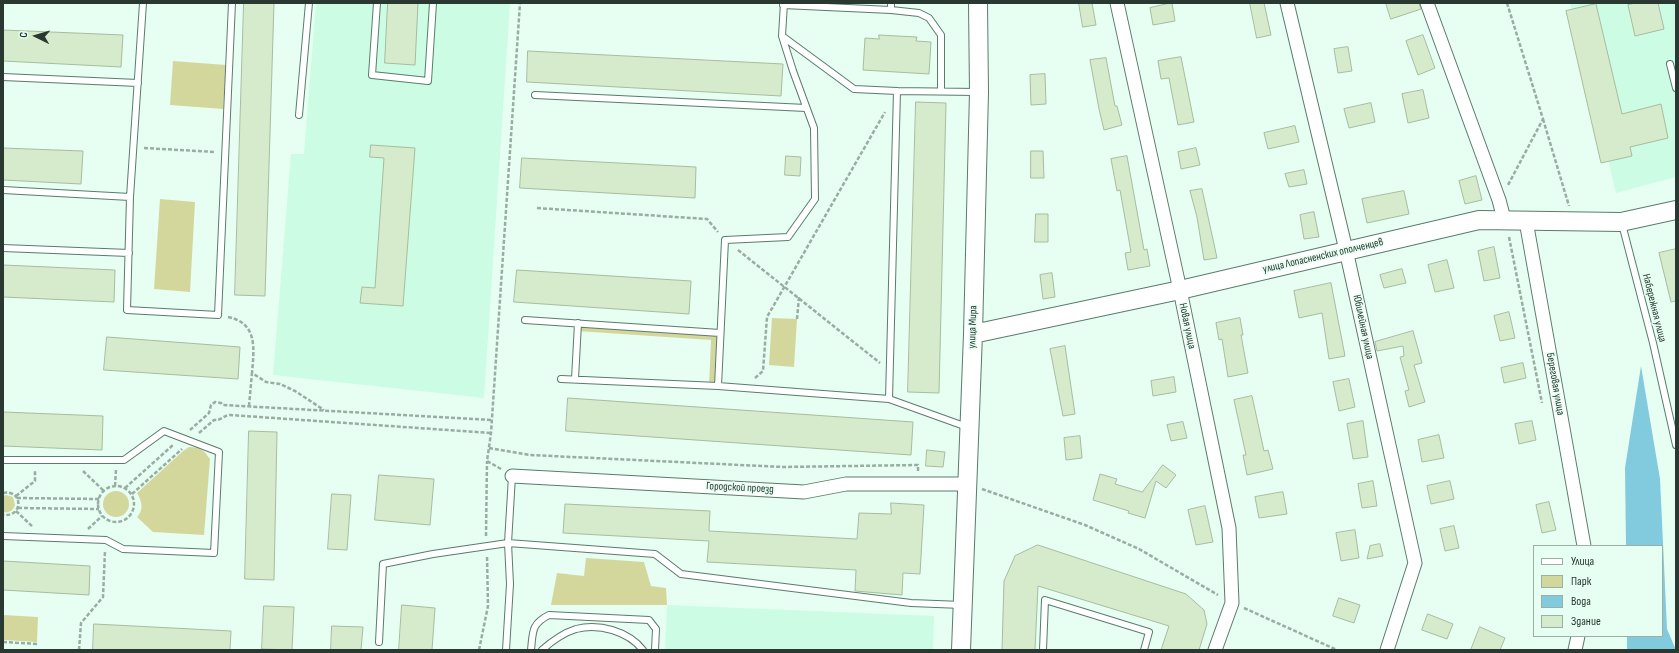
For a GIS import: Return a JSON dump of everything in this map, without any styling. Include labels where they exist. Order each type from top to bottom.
[{"type":"street","name":"улица Мира","points":[[961,650],[973,334],[979,92],[978,3]]},
{"type":"street","name":"Новая улица","points":[[1117,3],[1180,290],[1229,528],[1232,603],[1215,650]]},
{"type":"street","name":"Юбилейная улица","points":[[1287,3],[1346,250],[1415,563],[1387,650]]},
{"type":"street","points":[[1427,3],[1500,200],[1504,219]]},
{"type":"street","name":"улица Лопасненских ополченцев","points":[[973,334],[1180,290],[1479,220],[1504,219],[1526,221],[1621,222],[1676,210]]},
{"type":"street","name":"Береговая улица","points":[[1526,221],[1584,545]]},
{"type":"street","name":"Городской проезд","points":[[512,476],[804,492],[846,484],[967,484]]},
{"type":"street","points":[[1575,650],[1578,637]]},
{"type":"lane","points":[[143,3],[130,197],[127,310],[218,315],[232,3]]},
{"type":"lane","points":[[299,114],[309,3]]},
{"type":"lane","points":[[376,3],[372,75],[428,80],[433,3]]},
{"type":"lane","points":[[891,3],[891,10]]},
{"type":"lane","points":[[718,386],[725,240],[788,236],[815,199],[814,128],[782,36],[783,4],[891,10],[919,14],[929,18],[941,35],[940,91]]},
{"type":"lane","points":[[782,36],[854,88],[897,91],[979,92]]},
{"type":"lane","points":[[1670,64],[1676,88]]},
{"type":"lane","points":[[3,77],[138,83]]},
{"type":"lane","points":[[889,399],[897,91]]},
{"type":"lane","points":[[535,95],[806,108]]},
{"type":"lane","points":[[3,190],[130,197]]},
{"type":"lane","name":"Набережная улица","points":[[1621,222],[1653,343],[1676,446]]},
{"type":"lane","points":[[3,248],[129,253]]},
{"type":"lane","points":[[525,320],[720,333]]},
{"type":"lane","points":[[575,380],[578,323]]},
{"type":"lane","points":[[561,379],[718,386],[889,399],[969,427]]},
{"type":"lane","points":[[3,460],[124,460],[164,431],[219,452],[214,554],[124,549],[106,540],[3,536]]},
{"type":"lane","points":[[506,650],[510,584],[508,543],[512,476]]},
{"type":"lane","points":[[378,642],[383,564],[433,554],[508,543],[655,554],[681,574],[911,603],[963,605]]},
{"type":"lane","points":[[1043,650],[1045,600],[1150,632],[1144,650]]},
{"type":"lane","points":[[531,650],[533,630],[537,623],[549,615],[649,620],[656,629],[655,650]]},
{"type":"lane","points":[[542,650],[562,635],[576,629],[590,628],[616,631],[629,637],[643,650]]},
{"type":"path","points":[[512,476],[487,461],[492,420],[520,3]]},
{"type":"path","points":[[1507,3],[1574,222]]},
{"type":"path","points":[[745,388],[763,371],[766,317],[897,91]]},
{"type":"path","points":[[1500,200],[1542,119]]},
{"type":"path","points":[[134,148],[225,152]]},
{"type":"path","points":[[1504,219],[1543,406]]},
{"type":"path","points":[[797,319],[799,297]]},
{"type":"path","points":[[218,315],[244,322],[250,332],[254,348],[249,406]]},
{"type":"path","points":[[252,373],[266,382],[280,384],[295,391],[324,410]]},
{"type":"path","points":[[124,488],[209,413],[211,405],[215,402],[222,403],[223,405],[492,420]]},
{"type":"path","points":[[132,494],[214,420],[222,419],[225,416],[491,433]]},
{"type":"path","points":[[489,448],[530,455],[783,468],[918,465],[918,484]]},
{"type":"path","points":[[16,497],[35,481],[35,460]]},
{"type":"path","points":[[72,460],[104,491]]},
{"type":"path","points":[[115,486],[117,460]]},
{"type":"path","points":[[967,484],[1085,525],[1139,549],[1232,603],[1337,650]]},
{"type":"path","points":[[115,486],[124,488],[132,494],[135,503],[133,513],[127,520],[118,523],[108,521],[101,515],[98,506],[99,499],[104,491],[115,486]]},
{"type":"path","points":[[3,492],[10,492],[16,497],[19,504],[17,509],[9,515],[3,515]]},
{"type":"path","points":[[16,497],[99,499]]},
{"type":"path","points":[[17,509],[99,509]]},
{"type":"path","points":[[17,509],[44,537]]},
{"type":"path","points":[[79,650],[81,623],[103,596],[106,540]]},
{"type":"path","points":[[3,642],[39,644]]},
{"type":"shaded area","points":[[316,3],[510,3],[484,398],[273,375],[291,154],[304,154]]},
{"type":"shaded area","points":[[1570,3],[1676,3],[1676,177],[1616,193]]},
{"type":"shaded area","points":[[667,605],[934,616],[933,650],[665,650]]},
{"type":"green space","points":[[173,61],[226,65],[223,109],[170,105]]},
{"type":"green space","points":[[160,199],[195,202],[190,292],[154,289]]},
{"type":"green space","points":[[772,318],[797,319],[794,367],[769,365]]},
{"type":"green space","points":[[578,323],[720,333],[718,386],[709,386],[711,340],[577,331]]},
{"type":"green space","points":[[189,447],[201,450],[206,453],[210,459],[204,535],[153,532],[137,517],[141,511],[142,505],[137,493]]},
{"type":"green space","points":[[116,491],[125,495],[129,504],[125,513],[116,517],[107,513],[103,504],[107,495]]},
{"type":"green space","points":[[6,495],[13,497],[15,505],[10,511],[3,512],[3,496]]},
{"type":"green space","points":[[586,558],[644,562],[651,586],[666,588],[667,605],[551,605],[557,573],[584,576]]},
{"type":"green space","points":[[3,615],[38,617],[37,642],[3,640]]},
{"type":"water","points":[[1641,366],[1660,479],[1667,629],[1676,650],[1627,650],[1627,637],[1663,637],[1663,545],[1626,545],[1625,468]]},
{"type":"building","points":[[244,3],[274,3],[265,296],[235,295]]},
{"type":"building","points":[[388,3],[418,3],[415,65],[385,63]]},
{"type":"building","points":[[1079,3],[1092,3],[1096,25],[1083,27]]},
{"type":"building","points":[[1172,3],[1175,21],[1153,25],[1150,8]]},
{"type":"building","points":[[1250,3],[1264,3],[1271,35],[1257,38]]},
{"type":"building","points":[[1386,3],[1419,3],[1421,9],[1391,19]]},
{"type":"building","points":[[1636,3],[1658,3],[1664,29],[1635,36],[1628,5]]},
{"type":"building","points":[[1596,4],[1622,114],[1661,104],[1668,138],[1630,147],[1632,156],[1601,163],[1566,11]]},
{"type":"building","points":[[3,30],[123,35],[121,67],[3,61]]},
{"type":"building","points":[[879,35],[917,37],[916,41],[931,42],[929,74],[863,70],[865,38],[879,39]]},
{"type":"building","points":[[1423,35],[1435,68],[1418,75],[1406,41]]},
{"type":"building","points":[[1348,47],[1352,71],[1338,73],[1334,49]]},
{"type":"building","points":[[528,51],[783,64],[781,96],[527,82]]},
{"type":"building","points":[[1181,57],[1194,122],[1178,125],[1169,78],[1161,79],[1158,61]]},
{"type":"building","points":[[1106,58],[1115,106],[1117,106],[1122,125],[1104,130],[1090,60]]},
{"type":"building","points":[[1045,74],[1046,104],[1031,105],[1030,75]]},
{"type":"building","points":[[1423,90],[1429,118],[1408,123],[1402,94]]},
{"type":"building","points":[[916,102],[946,103],[939,393],[908,392]]},
{"type":"building","points":[[1371,103],[1375,122],[1349,128],[1344,109]]},
{"type":"building","points":[[1295,126],[1299,142],[1268,149],[1264,133]]},
{"type":"building","points":[[371,145],[415,148],[403,306],[360,303],[362,287],[375,288],[384,158],[370,157]]},
{"type":"building","points":[[3,148],[83,151],[81,184],[3,180]]},
{"type":"building","points":[[1196,148],[1200,165],[1181,169],[1178,152]]},
{"type":"building","points":[[1031,151],[1043,151],[1044,178],[1031,178]]},
{"type":"building","points":[[786,156],[801,157],[800,176],[785,175]]},
{"type":"building","points":[[1127,156],[1144,250],[1147,249],[1150,266],[1128,270],[1125,253],[1131,252],[1120,190],[1117,191],[1111,159]]},
{"type":"building","points":[[522,158],[696,167],[695,198],[520,188]]},
{"type":"building","points":[[1304,170],[1307,184],[1289,187],[1285,174]]},
{"type":"building","points":[[1476,176],[1482,200],[1465,204],[1459,181]]},
{"type":"building","points":[[1202,189],[1217,258],[1204,260],[1197,217],[1190,191]]},
{"type":"building","points":[[1404,191],[1409,214],[1367,223],[1362,199]]},
{"type":"building","points":[[1314,212],[1319,237],[1304,239],[1300,215]]},
{"type":"building","points":[[1036,214],[1048,214],[1048,242],[1035,242]]},
{"type":"building","points":[[1494,247],[1500,278],[1484,281],[1478,251]]},
{"type":"building","points":[[1676,249],[1676,301],[1671,302],[1659,253]]},
{"type":"building","points":[[1447,260],[1454,288],[1435,292],[1428,265]]},
{"type":"building","points":[[3,265],[115,270],[114,302],[3,297]]},
{"type":"building","points":[[1402,269],[1406,283],[1384,288],[1380,275]]},
{"type":"building","points":[[517,270],[691,281],[689,314],[514,302]]},
{"type":"building","points":[[1052,273],[1055,297],[1043,299],[1040,275]]},
{"type":"building","points":[[1331,283],[1345,356],[1329,359],[1322,313],[1299,318],[1294,291]]},
{"type":"building","points":[[1509,312],[1515,338],[1500,341],[1494,316]]},
{"type":"building","points":[[1240,318],[1243,335],[1241,335],[1248,373],[1228,377],[1222,339],[1219,340],[1216,323]]},
{"type":"building","points":[[1413,331],[1422,363],[1414,365],[1425,402],[1409,407],[1405,391],[1409,390],[1400,357],[1404,356],[1403,346],[1377,351],[1375,342]]},
{"type":"building","points":[[107,337],[240,347],[238,379],[104,370]]},
{"type":"building","points":[[1065,346],[1075,414],[1063,416],[1050,349]]},
{"type":"building","points":[[1523,363],[1526,378],[1504,383],[1501,368]]},
{"type":"building","points":[[1174,377],[1176,392],[1153,396],[1151,381]]},
{"type":"building","points":[[1349,379],[1355,407],[1339,411],[1333,382]]},
{"type":"building","points":[[1252,396],[1264,451],[1268,450],[1273,469],[1247,475],[1243,455],[1246,455],[1234,400]]},
{"type":"building","points":[[568,398],[913,422],[911,455],[566,431]]},
{"type":"building","points":[[3,412],[103,416],[102,450],[3,446]]},
{"type":"building","points":[[1363,421],[1368,457],[1353,459],[1347,424]]},
{"type":"building","points":[[1532,421],[1536,440],[1519,444],[1515,424]]},
{"type":"building","points":[[1183,422],[1187,438],[1171,441],[1167,425]]},
{"type":"building","points":[[249,431],[277,432],[274,580],[245,579]]},
{"type":"building","points":[[1439,435],[1444,458],[1422,462],[1418,440]]},
{"type":"building","points":[[1080,436],[1082,458],[1066,460],[1064,438]]},
{"type":"building","points":[[927,450],[945,452],[943,467],[926,466]]},
{"type":"building","points":[[1163,465],[1176,475],[1166,488],[1156,481],[1145,518],[1128,513],[1129,511],[1093,500],[1100,474],[1117,479],[1115,484],[1142,492]]},
{"type":"building","points":[[379,475],[434,479],[430,525],[375,520]]},
{"type":"building","points":[[1373,481],[1377,506],[1362,508],[1358,484]]},
{"type":"building","points":[[1450,481],[1454,499],[1431,504],[1427,486]]},
{"type":"building","points":[[1283,492],[1287,514],[1259,518],[1255,497]]},
{"type":"building","points":[[332,494],[351,495],[347,550],[328,549]]},
{"type":"building","points":[[1549,502],[1556,530],[1542,533],[1536,505]]},
{"type":"building","points":[[891,503],[924,505],[920,574],[903,573],[902,595],[855,591],[856,570],[707,562],[709,541],[563,533],[565,504],[710,511],[709,531],[857,539],[859,513],[891,514]]},
{"type":"building","points":[[1205,506],[1213,542],[1196,545],[1188,510]]},
{"type":"building","points":[[1454,526],[1459,548],[1445,551],[1440,529]]},
{"type":"building","points":[[1355,530],[1359,558],[1341,561],[1336,533]]},
{"type":"building","points":[[1380,544],[1383,556],[1367,559],[1370,546]]},
{"type":"building","points":[[1038,545],[1186,594],[1204,610],[1207,624],[1199,650],[1161,650],[1169,626],[1038,586],[1035,650],[1002,650],[1004,581],[1015,556]]},
{"type":"building","points":[[3,561],[90,566],[89,595],[3,590]]},
{"type":"building","points":[[1339,598],[1360,605],[1354,623],[1333,616]]},
{"type":"building","points":[[402,605],[435,608],[432,650],[399,650]]},
{"type":"building","points":[[264,606],[294,607],[292,650],[262,649]]},
{"type":"building","points":[[1428,614],[1453,624],[1447,639],[1422,630]]},
{"type":"building","points":[[94,624],[231,631],[230,650],[93,650]]},
{"type":"building","points":[[332,626],[363,627],[361,650],[331,650]]},
{"type":"building","points":[[1480,627],[1505,638],[1500,650],[1471,650]]}]
